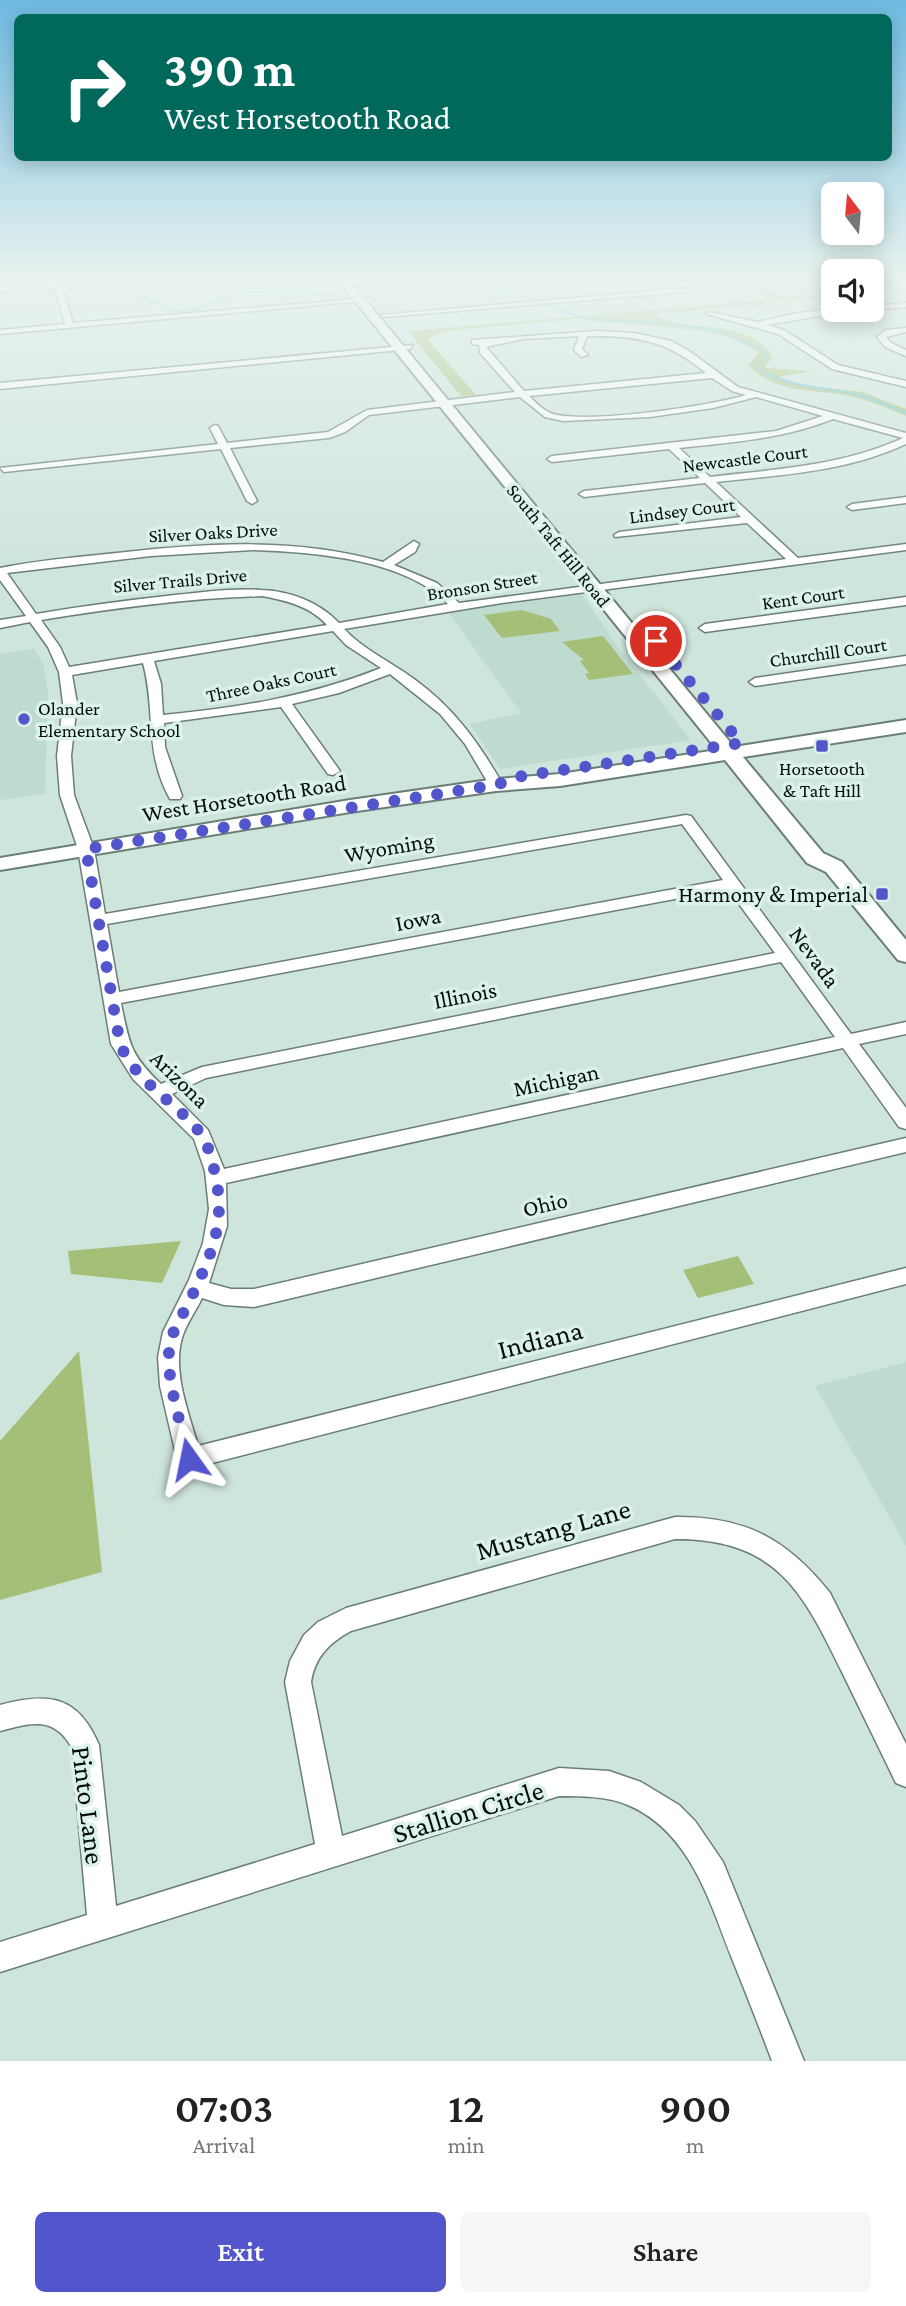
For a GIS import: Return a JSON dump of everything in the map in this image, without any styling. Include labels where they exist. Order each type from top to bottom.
[{"type":"main road","name":"South Taft Hill Road","points":[[427,376],[735,748],[815,858],[834,867],[906,955]]},
{"type":"main road","name":"West Horsetooth Road","points":[[0,864],[496,785],[531,785],[906,717]]},
{"type":"main road","name":"West Horsetooth Road","points":[[735,748],[906,726]]},
{"type":"street","points":[[0,386],[104,376]]},
{"type":"street","points":[[507,376],[542,412],[556,420],[583,420],[717,406],[754,395]]},
{"type":"street","points":[[4,470],[335,433],[347,429],[354,419],[367,413],[523,393],[700,376]]},
{"type":"street","points":[[714,376],[726,385],[754,395],[906,438]]},
{"type":"street","points":[[867,376],[906,383]]},
{"type":"street","points":[[552,458],[776,434],[831,416]]},
{"type":"street","points":[[215,428],[251,500]]},
{"type":"street","name":"Newcastle Court","points":[[584,494],[825,467],[876,454],[906,438]]},
{"type":"street","points":[[671,446],[795,561]]},
{"type":"street","points":[[852,507],[906,500]]},
{"type":"street","name":"Lindsey Court","points":[[619,535],[750,519]]},
{"type":"street","name":"Silver Oaks Drive","points":[[0,572],[59,562],[250,544],[316,549],[385,566],[428,581],[441,589],[456,606]]},
{"type":"street","points":[[385,566],[411,550],[414,544]]},
{"type":"street","points":[[900,547],[906,559]]},
{"type":"street","name":"Bronson Street","points":[[65,672],[456,606],[900,547]]},
{"type":"street","name":"Arizona","points":[[0,572],[54,647],[65,672],[70,703],[64,756],[67,795],[86,849],[120,1044],[125,1057],[142,1080],[199,1131],[207,1144],[216,1178],[220,1198],[218,1232],[170,1343],[169,1365],[189,1459]]},
{"type":"street","name":"Silver Trails Drive","points":[[0,624],[98,607],[246,593],[285,597],[305,603],[322,612],[350,642],[429,696],[460,727],[496,785]]},
{"type":"street","name":"Kent Court","points":[[705,628],[906,601]]},
{"type":"street","points":[[148,660],[155,684],[162,763],[175,796]]},
{"type":"street","name":"Churchill Court","points":[[755,682],[906,660]]},
{"type":"street","name":"Three Oaks Court","points":[[156,719],[214,715],[285,703],[348,686],[391,669]]},
{"type":"street","points":[[285,703],[333,771]]},
{"type":"street","name":"Nevada","points":[[686,819],[906,1122]]},
{"type":"street","name":"Wyoming","points":[[99,920],[686,819]]},
{"type":"street","name":"Iowa","points":[[112,999],[733,883]]},
{"type":"street","name":"Illinois","points":[[158,1093],[202,1073],[786,956]]},
{"type":"street","name":"Michigan","points":[[216,1178],[906,1028]]},
{"type":"street","name":"Ohio","points":[[196,1287],[214,1296],[254,1298],[906,1145]]},
{"type":"street","name":"Indiana","points":[[189,1459],[906,1276]]},
{"type":"street","name":"Mustang Lane","points":[[331,1853],[298,1682],[305,1655],[316,1640],[329,1628],[346,1620],[675,1528],[723,1530],[748,1537],[789,1563],[805,1579],[821,1602],[906,1773]]},
{"type":"street","name":"Pinto Lane","points":[[0,1718],[40,1709],[57,1712],[78,1729],[85,1745],[103,1924]]},
{"type":"street","name":"Stallion Circle","points":[[0,1957],[559,1782],[588,1780],[615,1785],[641,1795],[662,1808],[684,1828],[703,1853],[788,2061]]},
{"type":"shaded area","points":[[582,594],[618,647],[691,740],[500,769],[470,724],[521,713],[448,612]]},
{"type":"shaded area","name":"Olander Elementary School","points":[[34,649],[43,664],[48,694],[45,794],[0,800],[0,654]]},
{"type":"shaded area","points":[[906,1362],[906,1546],[815,1386]]},
{"type":"green space","points":[[445,376],[460,376],[476,395],[461,396]]},
{"type":"green space","points":[[762,376],[783,376],[779,377],[794,384],[863,392],[906,409],[906,416],[856,398],[782,386]]},
{"type":"green space","points":[[522,610],[551,619],[560,631],[502,638],[484,615]]},
{"type":"green space","points":[[603,636],[633,674],[589,680],[585,674],[589,673],[580,661],[584,660],[562,642]]},
{"type":"green space","points":[[181,1241],[162,1283],[71,1274],[68,1251]]},
{"type":"green space","points":[[738,1256],[754,1284],[698,1298],[683,1270]]},
{"type":"green space","points":[[79,1351],[102,1572],[0,1600],[0,1441]]},
{"type":"waterway","points":[[773,376],[859,395],[906,413]]},
{"type":"place","name":"Olander Elementary School","points":[[24,719]]},
{"type":"place","name":"Horsetooth & Taft Hill","points":[[822,746]]},
{"type":"place","name":"Harmony & Imperial","points":[[882,894]]},
{"type":"route","points":[[189,1459],[169,1365],[170,1343],[212,1251],[218,1232],[220,1198],[207,1144],[199,1131],[142,1080],[125,1057],[120,1044],[86,849],[496,785],[517,777],[741,743],[656,641]]}]
